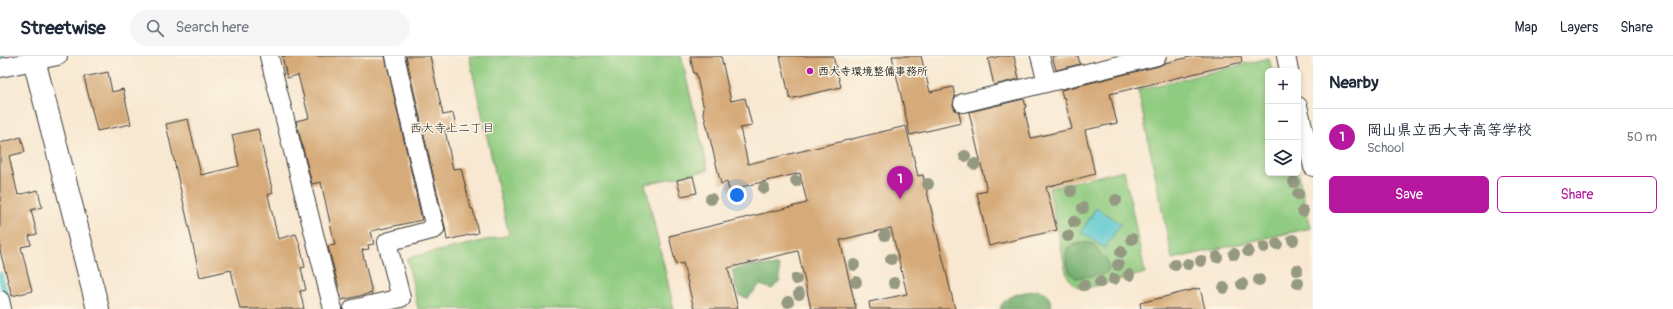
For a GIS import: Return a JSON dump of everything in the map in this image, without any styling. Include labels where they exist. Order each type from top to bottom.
[{"type":"street","points":[[0,68],[33,58],[58,56]]},
{"type":"street","points":[[269,56],[333,309]]},
{"type":"street","points":[[353,309],[401,298],[387,242],[435,229],[395,56]]},
{"type":"street","points":[[1040,56],[1046,82]]},
{"type":"street","points":[[963,103],[1046,82],[1104,62],[1157,56]]},
{"type":"street","points":[[1286,56],[1288,68]]},
{"type":"street","points":[[33,58],[98,309]]},
{"type":"street","points":[[1301,118],[1313,167]]},
{"type":"street","points":[[0,300],[2,309]]},
{"type":"green space","points":[[469,56],[681,56],[708,170],[645,184],[674,309],[418,309],[407,258],[509,235]]},
{"type":"green space","points":[[1269,58],[1271,68],[1265,68],[1265,176],[1299,176],[1311,228],[1172,259],[1138,90]]},
{"type":"green space","points":[[1124,170],[1145,273],[1083,289],[1074,285],[1070,281],[1066,272],[1049,188]],"holes":[[[1075,244],[1094,244],[1100,255],[1105,274],[1075,278],[1069,272],[1066,253]]]},
{"type":"green space","points":[[1085,243],[1094,244],[1100,255],[1106,259],[1109,269],[1105,274],[1075,278],[1070,271],[1066,260],[1068,247]]},
{"type":"green space","points":[[751,265],[779,266],[780,281],[772,289],[760,285],[748,298],[740,296],[736,288],[732,270]]},
{"type":"green space","points":[[1036,290],[1043,292],[1048,296],[1052,309],[1000,309],[1005,300],[1010,297],[1020,293]]},
{"type":"water","points":[[1096,208],[1121,224],[1105,248],[1081,232]]},
{"type":"building","points":[[282,56],[385,56],[422,220],[371,231],[374,244],[368,245],[369,249],[362,250],[372,293],[342,300],[328,246],[335,245],[321,182],[312,184],[296,121],[309,118],[298,75],[287,78]]},
{"type":"building","points":[[406,56],[430,56],[443,115],[453,113],[456,128],[445,130],[453,169],[461,168],[471,209],[473,209],[478,233],[447,240]]},
{"type":"building","points":[[690,56],[721,56],[731,101],[745,98],[752,126],[740,128],[748,164],[906,126],[918,176],[923,175],[955,309],[870,309],[869,302],[907,294],[891,228],[840,240],[856,309],[811,309],[798,251],[728,268],[738,309],[694,309],[683,263],[676,265],[669,236],[807,203],[800,173],[729,190],[727,182],[721,184],[703,110],[696,73],[694,74]]},
{"type":"building","name":"西大寺環境整備事務所","points":[[780,56],[833,56],[841,87],[790,99]]},
{"type":"building","points":[[892,56],[921,56],[930,92],[953,87],[955,97],[953,105],[955,110],[959,112],[961,123],[910,135]]},
{"type":"building","points":[[1000,56],[1014,56],[1019,79],[994,85],[988,59]]},
{"type":"building","points":[[1052,56],[1078,56],[1080,64],[1056,70]]},
{"type":"building","points":[[1194,56],[1241,56],[1242,62],[1110,94],[1117,123],[1085,130],[1095,174],[1046,187],[1057,230],[989,246],[977,193],[987,191],[969,112],[1024,99],[1026,107],[1024,108],[1031,138],[1072,129],[1061,90]]},
{"type":"building","points":[[108,72],[112,92],[123,89],[131,124],[97,131],[84,77]]},
{"type":"building","points":[[188,119],[201,175],[239,166],[232,135],[258,129],[273,193],[268,195],[278,239],[296,234],[300,245],[305,267],[301,268],[306,290],[300,291],[304,309],[240,309],[231,270],[200,277],[166,124]]},
{"type":"building","points":[[21,137],[25,152],[9,156],[18,195],[38,190],[42,207],[31,210],[37,234],[29,236],[31,245],[21,247],[32,291],[12,296],[0,251],[0,143]]},
{"type":"building","points":[[693,176],[697,193],[681,196],[677,180]]},
{"type":"building","points":[[1200,288],[1205,309],[1141,309],[1140,303]]},
{"type":"waterway","points":[[0,275],[7,300]]},
{"type":"place","name":"西大寺環境整備事務所","points":[[810,71]]},
{"type":"place","name":"岡山県立西大寺高等学校","points":[[900,199]]},
{"type":"district","name":"西大寺上二丁目","points":[[452,128]]}]
